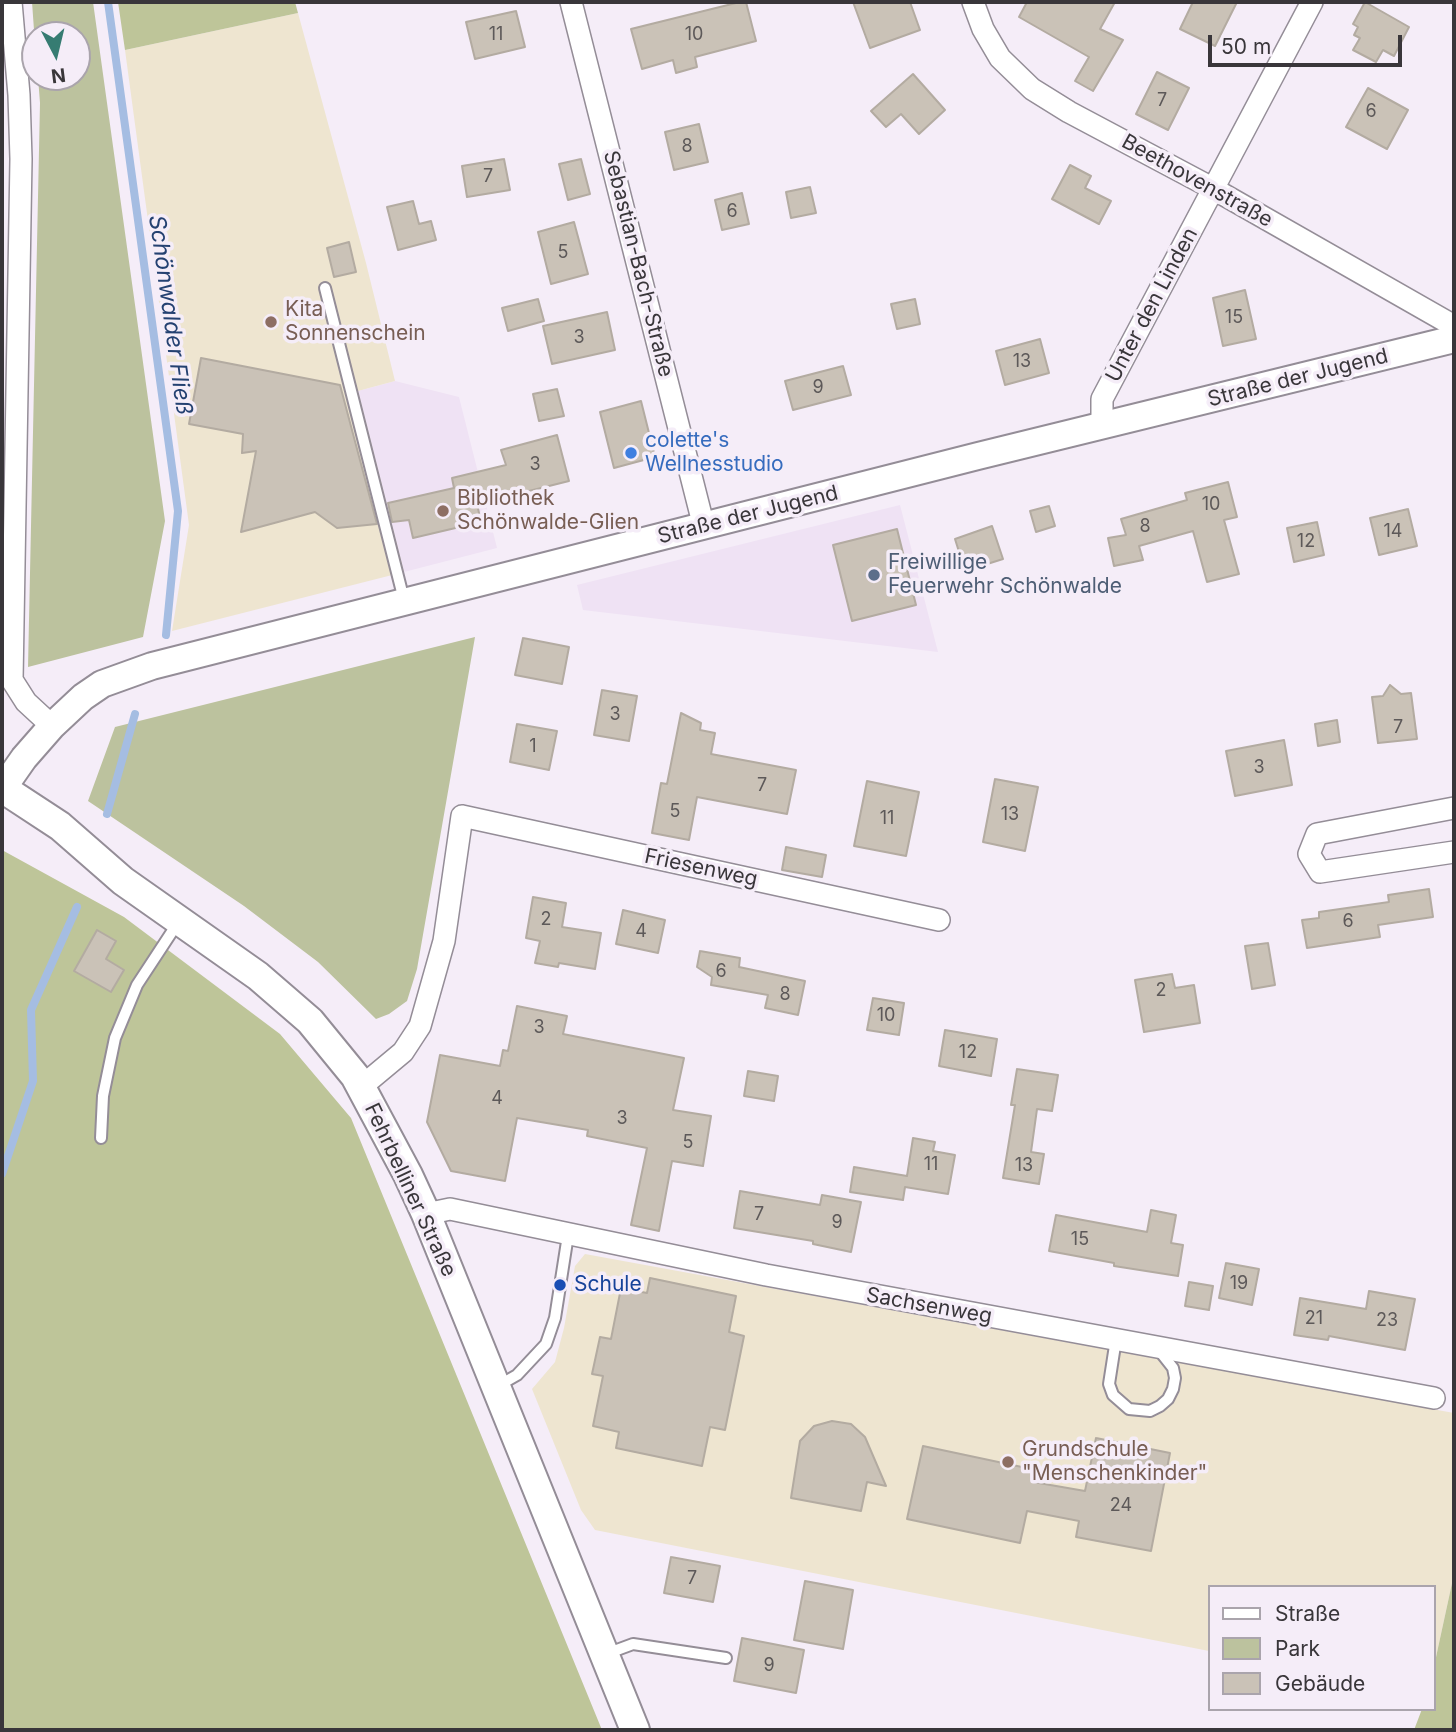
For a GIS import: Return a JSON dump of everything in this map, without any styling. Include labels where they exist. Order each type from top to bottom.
[{"type":"main road","name":"Fehrbelliner Straße","points":[[3,788],[60,826],[123,881],[258,976],[310,1021],[361,1087],[426,1214],[635,1730]]},
{"type":"street","points":[[10,2],[10,95],[20,159],[12,680],[26,702],[51,726]]},
{"type":"street","name":"Sebastian-Bach-Straße","points":[[571,2],[704,527]]},
{"type":"street","name":"Beethovenstraße","points":[[974,2],[983,29],[1000,58],[1032,89],[1454,326]]},
{"type":"street","name":"Unter den Linden","points":[[1102,425],[1102,399],[1312,2]]},
{"type":"street","name":"Straße der Jugend","points":[[3,788],[51,726],[83,697],[103,684],[152,666],[1102,425],[1454,339]]},
{"type":"street","points":[[1454,808],[1317,834],[1309,854],[1320,872],[1454,852]]},
{"type":"street","name":"Friesenweg","points":[[361,1087],[403,1052],[420,1026],[444,941],[462,816],[939,920]]},
{"type":"street","name":"Sachsenweg","points":[[426,1214],[450,1209],[882,1298],[1434,1398]]},
{"type":"lane","points":[[325,288],[405,603]]},
{"type":"lane","points":[[101,1138],[103,1096],[115,1038],[137,985],[179,921]]},
{"type":"lane","points":[[496,1387],[517,1375],[546,1344],[555,1318],[568,1235]]},
{"type":"lane","points":[[1116,1339],[1109,1384],[1119,1403],[1139,1412],[1160,1406],[1168,1399],[1173,1389],[1173,1368],[1156,1346]]},
{"type":"lane","points":[[604,1654],[633,1644],[726,1658]]},
{"type":"shaded area","name":"Kita Sonnenschein","points":[[298,13],[395,381],[358,391],[404,572],[172,631],[189,525],[125,50]]},
{"type":"shaded area","points":[[395,381],[459,397],[497,548],[404,572],[358,391]]},
{"type":"shaded area","points":[[900,505],[938,652],[583,610],[577,585]]},
{"type":"shaded area","name":"Grundschule \"Menschenkinder\"","points":[[585,1254],[1454,1413],[1454,1574],[1435,1662],[1435,1585],[1208,1585],[1208,1651],[595,1530],[581,1510],[532,1389],[555,1362],[575,1266]]},
{"type":"green space","points":[[32,2],[93,2],[165,521],[143,637],[28,667],[39,91],[91,91],[91,21],[33,21]]},
{"type":"green space","points":[[118,2],[295,2],[298,13],[125,50]]},
{"type":"green space","points":[[475,637],[417,969],[407,1001],[389,1014],[376,1019],[318,962],[244,906],[88,801],[115,727]]},
{"type":"green space","points":[[2,850],[124,917],[280,1034],[351,1118],[602,1730],[2,1730]]},
{"type":"green space","points":[[1454,1574],[1454,1730],[1414,1730],[1421,1711],[1435,1711],[1435,1662]]},
{"type":"building","points":[[746,2],[756,41],[695,57],[697,67],[676,73],[673,60],[642,69],[631,29]]},
{"type":"building","points":[[853,2],[910,2],[920,30],[870,48]]},
{"type":"building","points":[[1027,2],[1115,2],[1100,29],[1123,40],[1093,91],[1075,81],[1089,57],[1019,17]]},
{"type":"building","points":[[1193,2],[1237,2],[1215,46],[1180,29]]},
{"type":"building","points":[[1365,2],[1409,27],[1394,56],[1383,50],[1376,62],[1353,50],[1360,38],[1354,35],[1358,27],[1353,24]]},
{"type":"building","points":[[516,11],[525,47],[475,59],[466,22]]},
{"type":"building","points":[[1157,72],[1189,88],[1168,130],[1136,114]]},
{"type":"building","points":[[913,74],[945,110],[919,134],[901,114],[886,127],[871,111]]},
{"type":"building","points":[[1368,88],[1408,110],[1387,149],[1346,127]]},
{"type":"building","points":[[699,124],[708,162],[674,170],[665,132]]},
{"type":"building","points":[[504,159],[510,190],[467,197],[462,166]]},
{"type":"building","points":[[581,159],[590,194],[568,200],[559,164]]},
{"type":"building","points":[[1070,165],[1091,176],[1085,188],[1111,201],[1099,224],[1052,199]]},
{"type":"building","points":[[810,187],[816,213],[791,218],[786,192]]},
{"type":"building","points":[[742,193],[749,224],[722,230],[715,200]]},
{"type":"building","points":[[413,201],[419,224],[431,221],[436,240],[398,250],[387,207]]},
{"type":"building","points":[[574,222],[588,274],[551,284],[538,232]]},
{"type":"building","points":[[349,242],[356,272],[334,277],[327,248]]},
{"type":"building","points":[[1245,290],[1256,339],[1223,346],[1213,298]]},
{"type":"building","points":[[538,299],[544,321],[508,331],[502,308]]},
{"type":"building","points":[[915,299],[920,324],[897,329],[891,304]]},
{"type":"building","points":[[607,312],[615,350],[552,364],[543,326]]},
{"type":"building","points":[[1040,339],[1049,373],[1005,385],[996,351]]},
{"type":"building","points":[[201,358],[340,385],[377,524],[337,528],[315,512],[241,532],[256,451],[242,453],[243,434],[189,424]]},
{"type":"building","points":[[843,366],[851,395],[793,410],[785,381]]},
{"type":"building","points":[[557,389],[564,416],[539,421],[533,394]]},
{"type":"building","points":[[641,401],[655,457],[614,468],[600,412]]},
{"type":"building","points":[[557,435],[569,481],[477,504],[481,522],[413,538],[409,520],[392,522],[388,503],[454,488],[452,478],[506,465],[501,450]]},
{"type":"building","points":[[1228,482],[1237,517],[1224,520],[1239,574],[1207,582],[1193,531],[1139,546],[1143,560],[1114,566],[1108,538],[1126,535],[1121,519],[1187,500],[1185,493]]},
{"type":"building","points":[[1049,506],[1055,526],[1036,532],[1030,511]]},
{"type":"building","points":[[1408,509],[1417,546],[1379,555],[1370,518]]},
{"type":"building","points":[[1317,522],[1324,555],[1294,562],[1287,528]]},
{"type":"building","points":[[992,526],[1003,559],[965,571],[955,539]]},
{"type":"building","name":"Freiwillige Feuerwehr Schönwalde","points":[[897,529],[916,605],[852,621],[833,545]]},
{"type":"building","points":[[523,638],[569,647],[562,684],[515,675]]},
{"type":"building","points":[[1390,685],[1401,694],[1411,693],[1417,739],[1378,743],[1372,697],[1383,696]]},
{"type":"building","points":[[602,690],[637,696],[629,741],[594,735]]},
{"type":"building","points":[[681,713],[701,723],[700,730],[715,733],[711,754],[796,770],[787,814],[697,797],[689,840],[652,833],[661,783],[667,784]]},
{"type":"building","points":[[1337,720],[1340,742],[1318,746],[1315,724]]},
{"type":"building","points":[[517,724],[557,731],[549,770],[510,762]]},
{"type":"building","points":[[1284,740],[1292,785],[1235,796],[1226,751]]},
{"type":"building","points":[[995,779],[1038,787],[1025,851],[983,842]]},
{"type":"building","points":[[867,781],[919,792],[906,856],[854,846]]},
{"type":"building","points":[[786,847],[826,855],[822,877],[782,870]]},
{"type":"building","points":[[1429,889],[1433,917],[1378,925],[1380,937],[1307,948],[1302,920],[1319,918],[1319,912],[1389,902],[1388,895]]},
{"type":"building","points":[[533,897],[566,903],[562,927],[601,933],[595,969],[559,963],[558,967],[535,963],[540,941],[526,938]]},
{"type":"building","points":[[623,910],[665,920],[658,953],[616,944]]},
{"type":"building","points":[[97,930],[116,941],[106,959],[124,970],[111,992],[74,971]]},
{"type":"building","points":[[1268,943],[1275,985],[1252,989],[1245,946]]},
{"type":"building","points":[[700,951],[740,958],[739,967],[805,981],[798,1015],[765,1008],[768,995],[711,985],[712,977],[697,967]]},
{"type":"building","points":[[1172,974],[1175,988],[1194,985],[1200,1023],[1144,1032],[1135,980]]},
{"type":"building","points":[[873,998],[904,1003],[899,1035],[867,1030]]},
{"type":"building","points":[[517,1006],[567,1016],[563,1034],[684,1058],[673,1110],[711,1116],[703,1166],[672,1161],[659,1231],[631,1225],[647,1148],[587,1136],[588,1130],[517,1118],[505,1181],[451,1171],[427,1122],[440,1055],[500,1066],[503,1050],[508,1051]]},
{"type":"building","points":[[945,1030],[997,1039],[991,1076],[939,1066]]},
{"type":"building","points":[[1017,1069],[1058,1075],[1052,1111],[1037,1109],[1031,1152],[1044,1154],[1039,1184],[1003,1178],[1015,1105],[1011,1105]]},
{"type":"building","points":[[748,1071],[778,1076],[774,1101],[744,1096]]},
{"type":"building","points":[[913,1138],[935,1142],[933,1151],[955,1155],[948,1194],[905,1187],[903,1200],[850,1192],[854,1167],[907,1176]]},
{"type":"building","points":[[740,1191],[820,1205],[822,1195],[861,1202],[851,1252],[813,1244],[813,1241],[734,1228]]},
{"type":"building","points":[[1151,1210],[1176,1215],[1171,1243],[1183,1245],[1178,1276],[1114,1266],[1114,1263],[1049,1251],[1056,1215],[1147,1232]]},
{"type":"building","points":[[1226,1263],[1259,1269],[1252,1305],[1219,1298]]},
{"type":"building","points":[[650,1278],[736,1296],[729,1332],[744,1336],[725,1430],[710,1427],[702,1466],[616,1448],[619,1432],[593,1426],[603,1376],[592,1374],[600,1337],[611,1339],[621,1288],[647,1293]]},
{"type":"building","points":[[1189,1282],[1213,1286],[1209,1310],[1185,1306]]},
{"type":"building","points":[[1369,1291],[1415,1299],[1405,1350],[1329,1336],[1328,1340],[1294,1335],[1300,1298],[1366,1309]]},
{"type":"building","points":[[832,1421],[851,1424],[865,1437],[886,1486],[867,1482],[861,1511],[791,1498],[800,1441],[814,1426]]},
{"type":"building","points":[[1096,1438],[1170,1453],[1151,1551],[1076,1537],[1079,1521],[1027,1511],[1020,1543],[907,1519],[923,1446],[1036,1470],[1033,1482],[1085,1491]]},
{"type":"building","points":[[671,1557],[720,1566],[713,1602],[664,1593]]},
{"type":"building","points":[[805,1581],[853,1590],[843,1649],[794,1640]]},
{"type":"building","points":[[742,1638],[804,1650],[796,1693],[734,1681]]},
{"type":"waterway","name":"Schönwalder Fließ","points":[[108,2],[178,511],[166,635]]},
{"type":"waterway","name":"Schönwalder Fließ","points":[[107,814],[135,714]]},
{"type":"waterway","name":"Schönwalder Fließ","points":[[2,1174],[33,1081],[31,1010],[77,907]]},
{"type":"place","name":"Kita Sonnenschein","points":[[271,322]]},
{"type":"place","name":"colette's Wellnesstudio","points":[[631,453]]},
{"type":"place","name":"Bibliothek Schönwalde-Glien","points":[[443,511]]},
{"type":"place","name":"Freiwillige Feuerwehr Schönwalde","points":[[874,575]]},
{"type":"place","name":"Schule","points":[[560,1285]]},
{"type":"place","name":"Grundschule \"Menschenkinder\"","points":[[1008,1462]]}]
